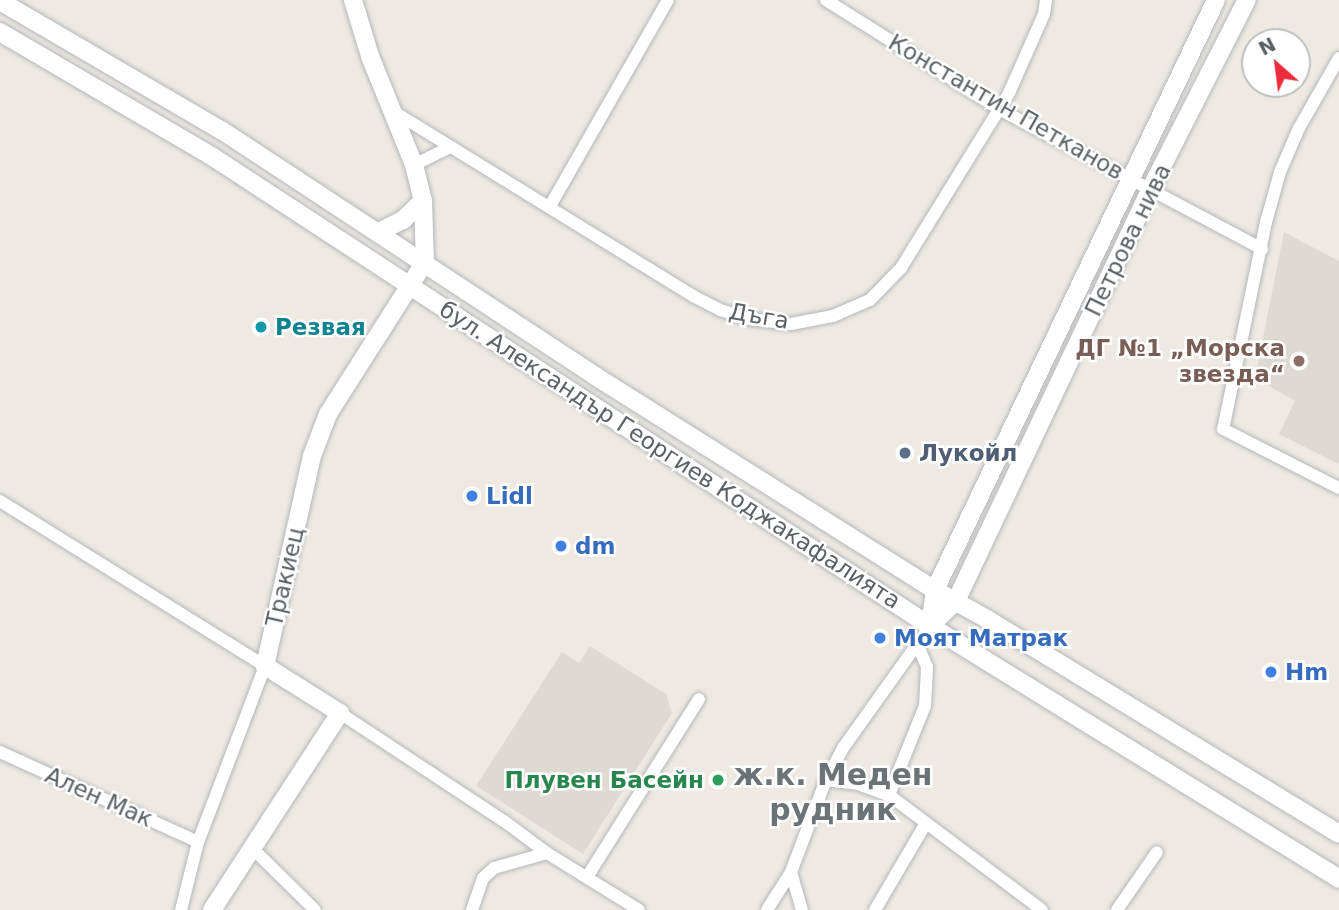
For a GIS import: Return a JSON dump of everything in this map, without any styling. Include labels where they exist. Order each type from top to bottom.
[{"type":"main road","points":[[353,0],[391,110],[414,165],[423,201],[425,262]]},
{"type":"main road","name":"Петрова нива","points":[[930,626],[935,590],[1216,0]]},
{"type":"main road","name":"Петрова нива","points":[[930,626],[956,601],[1150,190],[1247,0]]},
{"type":"main road","name":"бул. Александър Георгиев Коджакафалията","points":[[0,1],[222,130],[595,376],[935,590],[1339,834]]},
{"type":"main road","name":"бул. Александър Георгиев Коджакафалията","points":[[0,32],[213,158],[412,285],[549,379],[930,626],[1339,879]]},
{"type":"main road","points":[[379,232],[403,220],[423,201]]},
{"type":"main road","name":"Тракиец","points":[[265,666],[312,456],[328,414],[425,262]]},
{"type":"main road","points":[[212,910],[340,713],[265,666]]},
{"type":"street","points":[[550,206],[668,0]]},
{"type":"street","name":"Константин Петканов","points":[[826,0],[999,109],[1262,249]]},
{"type":"street","points":[[845,12],[852,0]]},
{"type":"street","name":"Дъга","points":[[391,110],[720,310],[750,319],[791,324],[833,316],[870,300],[901,268],[999,109],[1044,14],[1046,0]]},
{"type":"street","points":[[1339,58],[1299,128],[1280,172],[1266,222],[1223,429],[1339,488]]},
{"type":"street","points":[[406,145],[432,136]]},
{"type":"street","points":[[414,165],[450,147]]},
{"type":"street","points":[[0,501],[265,666]]},
{"type":"street","name":"Петрова нива","points":[[767,910],[791,872],[826,779],[843,748],[930,626]]},
{"type":"street","points":[[890,795],[925,706],[927,667],[917,644]]},
{"type":"street","name":"Тракиец","points":[[181,910],[198,842],[265,666]]},
{"type":"street","points":[[587,877],[699,699]]},
{"type":"street","points":[[340,713],[504,821],[547,853],[639,910]]},
{"type":"street","name":"Ален Мак","points":[[0,752],[198,842]]},
{"type":"street","points":[[826,779],[858,784],[890,795],[1042,910]]},
{"type":"street","points":[[875,910],[926,823]]},
{"type":"street","points":[[252,848],[314,910]]},
{"type":"street","points":[[1117,910],[1157,852]]},
{"type":"street","points":[[472,910],[483,878],[494,868],[547,853]]},
{"type":"street","points":[[791,872],[802,910]]},
{"type":"shaded area","name":"ДГ №1 „Морска звезда“","points":[[1284,232],[1339,261],[1339,464],[1279,434],[1295,401],[1255,378]]},
{"type":"shaded area","points":[[590,646],[666,694],[672,713],[583,854],[476,786],[562,652],[579,663]]},
{"type":"place","name":"Резвая","points":[[261,327]]},
{"type":"place","name":"ДГ №1 „Морска звезда“","points":[[1299,361]]},
{"type":"place","name":"Лукойл","points":[[905,453]]},
{"type":"place","name":"Lidl","points":[[472,496]]},
{"type":"place","name":"dm","points":[[561,546]]},
{"type":"place","name":"Моят Матрак","points":[[880,638]]},
{"type":"place","name":"Hm","points":[[1271,672]]},
{"type":"place","name":"Плувен Басейн","points":[[718,780]]},
{"type":"district","name":"ж.к. Меден рудник","points":[[833,792]]}]
